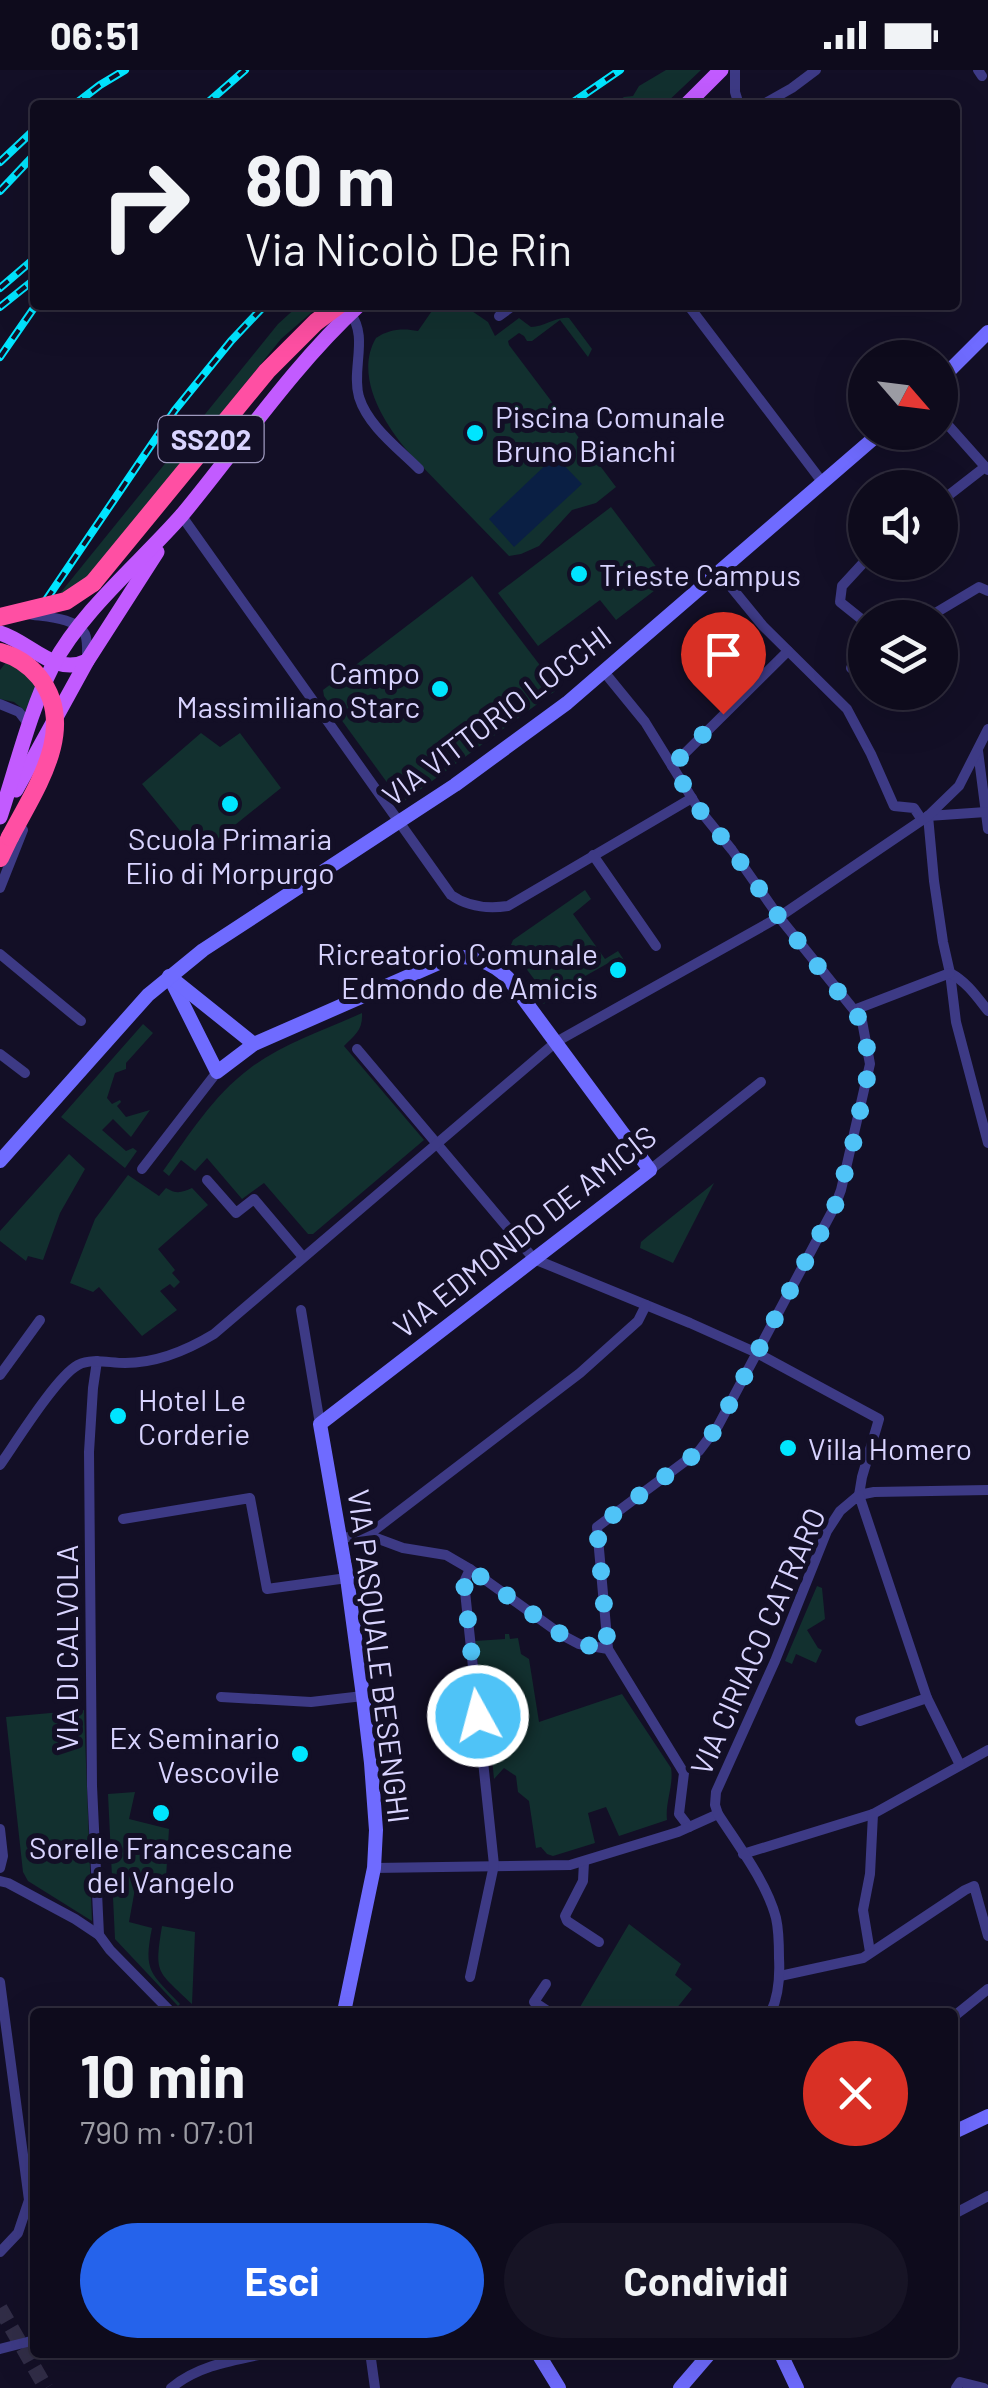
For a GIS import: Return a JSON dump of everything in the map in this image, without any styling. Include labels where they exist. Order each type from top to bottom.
[{"type":"highway","name":"SS202","points":[[0,613],[66,601],[92,583],[267,371],[316,322],[344,310]]},
{"type":"highway","points":[[0,652],[34,672],[51,699],[56,733],[47,763],[3,824],[0,858]]},
{"type":"main road","points":[[691,100],[721,70]]},
{"type":"main road","points":[[3,824],[30,726],[54,663],[78,628],[181,515],[348,310]]},
{"type":"main road","points":[[3,824],[30,764],[87,661],[181,515]]},
{"type":"main road","points":[[0,633],[19,640],[54,663],[71,667],[87,661]]},
{"type":"street","points":[[735,70],[737,100]]},
{"type":"street","points":[[771,100],[816,70]]},
{"type":"street","points":[[350,310],[360,336],[356,373],[363,408],[419,469]]},
{"type":"street","points":[[499,316],[507,310]]},
{"type":"street","points":[[692,310],[823,483]]},
{"type":"street","points":[[958,362],[988,332]]},
{"type":"street","points":[[958,436],[987,468],[958,489]]},
{"type":"street","name":"VIA VITTORIO LOCCHI","points":[[0,1161],[148,995],[170,976],[203,950],[488,762],[605,673],[861,450]]},
{"type":"street","points":[[181,515],[451,895],[462,902],[494,908],[508,906],[692,798]]},
{"type":"street","points":[[718,571],[762,626],[846,708],[894,806],[914,808],[925,818],[956,1022],[988,1143]]},
{"type":"street","points":[[848,579],[842,586],[840,602],[848,608]]},
{"type":"street","points":[[957,600],[979,587],[988,591]]},
{"type":"street","points":[[0,613],[56,619],[75,617],[96,608]]},
{"type":"street","points":[[56,619],[85,635],[87,661]]},
{"type":"street","points":[[672,766],[788,651]]},
{"type":"street","points":[[605,673],[644,722],[692,798],[779,917],[854,1010],[862,1022],[870,1064],[835,1206],[718,1426],[698,1452],[597,1527],[608,1649],[684,1773],[679,1814],[689,1827]]},
{"type":"street","points":[[0,704],[19,712],[30,726]]},
{"type":"street","points":[[0,1465],[61,1379],[78,1365],[88,1361],[128,1363],[158,1359],[189,1349],[214,1334],[556,1042],[779,917],[925,818],[958,786],[988,730]]},
{"type":"street","points":[[978,750],[988,829]]},
{"type":"street","points":[[0,888],[42,790],[38,768],[30,764]]},
{"type":"street","points":[[925,818],[986,812]]},
{"type":"street","points":[[593,855],[656,946]]},
{"type":"street","points":[[0,954],[81,1021]]},
{"type":"street","points":[[142,1169],[217,1072],[254,1044],[461,956],[487,963],[508,978],[650,1170]]},
{"type":"street","points":[[854,1010],[950,973],[959,977],[988,1011]]},
{"type":"street","points":[[170,976],[254,1044]]},
{"type":"street","points":[[170,976],[217,1072]]},
{"type":"street","points":[[194,1027],[212,1010]]},
{"type":"street","points":[[357,1049],[534,1259],[757,1353],[879,1419],[859,1495],[927,1698],[960,1765]]},
{"type":"street","points":[[0,1054],[25,1074]]},
{"type":"street","name":"VIA EDMONDO DE AMICIS","points":[[320,1424],[761,1082]]},
{"type":"street","points":[[206,1180],[236,1213],[254,1199],[303,1257]]},
{"type":"street","points":[[340,1538],[368,1534],[580,1373],[638,1321],[646,1305]]},
{"type":"street","points":[[301,1310],[320,1424]]},
{"type":"street","points":[[0,1376],[40,1320]]},
{"type":"street","name":"VIA DI CALVOLA","points":[[97,1361],[89,1452],[92,1786],[98,1935]]},
{"type":"street","name":"VIA PASQUALE BESENGHI","points":[[320,1424],[347,1578],[376,1830],[374,1868],[345,2008]]},
{"type":"street","points":[[859,1495],[988,1490]]},
{"type":"street","name":"VIA CIRIACO CATRARO","points":[[718,1814],[716,1792],[827,1531],[840,1511],[859,1495]]},
{"type":"street","points":[[123,1518],[250,1498],[266,1589],[347,1578]]},
{"type":"street","points":[[368,1534],[403,1548],[446,1555],[562,1635],[580,1644],[608,1649]]},
{"type":"street","points":[[470,1569],[464,1582],[494,1865],[470,1977]]},
{"type":"street","points":[[221,1697],[311,1702],[363,1696]]},
{"type":"street","points":[[860,1721],[927,1698]]},
{"type":"street","points":[[743,1854],[874,1814],[988,1750]]},
{"type":"street","points":[[374,1868],[556,1866],[584,1862],[718,1814],[765,1891],[776,1917],[780,1976],[772,2008]]},
{"type":"street","points":[[870,1952],[863,1910],[874,1814]]},
{"type":"street","points":[[0,1828],[0,1868]]},
{"type":"street","points":[[584,1862],[583,1882],[565,1916],[599,1942]]},
{"type":"street","points":[[0,1881],[62,1911],[98,1935],[168,2008]]},
{"type":"street","points":[[780,1976],[862,1958],[974,1886],[988,1936]]},
{"type":"street","points":[[0,1982],[29,2185],[29,2200],[18,2233],[0,2252]]},
{"type":"street","points":[[543,2008],[534,2002],[546,1984]]},
{"type":"street","points":[[958,2013],[988,1989]]},
{"type":"street","points":[[958,2130],[988,2116]]},
{"type":"street","points":[[958,2212],[988,2196]]},
{"type":"street","points":[[0,2349],[30,2341]]},
{"type":"street","points":[[171,2388],[218,2358]]},
{"type":"street","points":[[371,2358],[375,2388]]},
{"type":"street","points":[[540,2358],[559,2388]]},
{"type":"street","points":[[680,2388],[706,2358]]},
{"type":"street","points":[[783,2358],[796,2388]]},
{"type":"street","points":[[956,2388],[960,2382],[984,2388]]},
{"type":"green space","points":[[666,70],[701,70],[669,100],[620,100],[633,96],[639,86]]},
{"type":"green space","points":[[293,310],[314,310],[281,339],[89,577],[57,597],[278,324]]},
{"type":"green space","name":"Piscina Comunale Bruno Bianchi","points":[[433,310],[470,310],[488,322],[495,336],[519,318],[531,327],[560,319],[569,318],[592,349],[588,357],[560,320],[532,341],[519,333],[508,341],[509,345],[616,487],[596,503],[572,510],[539,546],[509,556],[412,456],[392,431],[376,401],[368,369],[376,338],[396,330],[418,331]]},
{"type":"green space","name":"Trieste Campus","points":[[611,507],[667,581],[616,620],[600,600],[538,646],[498,593]]},
{"type":"green space","name":"Campo Massimiliano Starc","points":[[472,576],[558,689],[402,803],[323,690]]},
{"type":"green space","points":[[17,648],[38,679],[28,713],[14,702],[0,699],[0,670]]},
{"type":"green space","points":[[201,733],[220,747],[240,733],[281,788],[199,854],[142,784]]},
{"type":"green space","points":[[585,890],[591,899],[573,914],[605,959],[618,951],[624,960],[619,957],[548,997],[550,1001],[543,1004],[530,988],[537,983],[522,963],[515,968],[506,957],[513,940]]},
{"type":"green space","points":[[362,1013],[360,1028],[344,1046],[424,1140],[313,1234],[308,1234],[264,1183],[242,1199],[207,1158],[195,1171],[181,1160],[169,1176],[163,1171],[213,1104],[249,1069],[289,1045]]},
{"type":"green space","points":[[143,1024],[153,1033],[126,1063],[126,1069],[115,1073],[107,1098],[112,1104],[120,1100],[117,1106],[126,1117],[150,1110],[131,1137],[113,1119],[102,1130],[126,1151],[137,1151],[125,1168],[61,1117]]},
{"type":"green space","points":[[69,1154],[85,1169],[60,1213],[43,1260],[28,1256],[26,1261],[0,1241],[0,1231]]},
{"type":"green space","points":[[128,1175],[159,1196],[166,1188],[179,1192],[192,1188],[208,1205],[158,1249],[180,1282],[174,1288],[170,1284],[160,1291],[177,1310],[142,1336],[99,1287],[93,1292],[70,1283],[95,1219]]},
{"type":"green space","points":[[714,1183],[673,1263],[640,1248],[641,1242]]},
{"type":"green space","points":[[817,1586],[822,1588],[825,1619],[807,1630],[822,1650],[816,1663],[796,1654],[792,1664],[785,1661]]},
{"type":"green space","points":[[505,1634],[510,1639],[518,1638],[521,1654],[529,1659],[539,1722],[622,1694],[671,1768],[667,1820],[619,1836],[606,1807],[588,1813],[595,1843],[553,1856],[541,1847],[536,1848],[529,1801],[518,1792],[516,1776],[504,1768],[494,1779],[491,1748],[499,1746],[511,1733],[514,1716],[487,1715],[487,1711],[511,1706],[509,1692],[503,1684],[481,1686],[475,1641],[505,1639]]},
{"type":"green space","points":[[84,1710],[92,1921],[28,1881],[23,1872],[6,1717]]},
{"type":"green space","points":[[135,1792],[129,1819],[169,1829],[165,1894],[135,1889],[129,1922],[152,1928],[149,1963],[178,2006],[115,1939],[108,1794]]},
{"type":"green space","points":[[629,1924],[681,1964],[675,1975],[692,1989],[677,2008],[579,2008]]},
{"type":"green space","points":[[162,1926],[195,1932],[192,2004],[161,1971],[158,1954]]},
{"type":"water","points":[[555,456],[582,484],[514,547],[489,519]]},
{"type":"tunnel","points":[[0,2308],[46,2388]]},
{"type":"railway","points":[[80,100],[125,70]]},
{"type":"railway","points":[[211,100],[245,70]]},
{"type":"railway","points":[[576,100],[620,70]]},
{"type":"railway","points":[[0,162],[30,134]]},
{"type":"railway","points":[[0,191],[30,159]]},
{"type":"railway","points":[[0,288],[30,262]]},
{"type":"railway","points":[[0,307],[30,283]]},
{"type":"railway","points":[[0,357],[33,310]]},
{"type":"railway","points":[[46,600],[175,410],[260,310]]},
{"type":"place","name":"Piscina Comunale Bruno Bianchi","points":[[475,433]]},
{"type":"place","name":"Trieste Campus","points":[[579,574]]},
{"type":"place","name":"Campo Massimiliano Starc","points":[[440,689]]},
{"type":"place","name":"Scuola Primaria Elio di Morpurgo","points":[[230,804]]},
{"type":"place","name":"Ricreatorio Comunale Edmondo de Amicis","points":[[618,970]]},
{"type":"place","name":"Hotel Le Corderie","points":[[118,1416]]},
{"type":"place","name":"Villa Homero","points":[[788,1448]]},
{"type":"place","name":"Ex Seminario Vescovile","points":[[300,1754]]},
{"type":"place","name":"Sorelle Francescane del Vangelo","points":[[161,1813]]},
{"type":"route","points":[[478,1716],[466,1575],[470,1569],[562,1635],[580,1644],[608,1649],[597,1527],[698,1452],[718,1426],[835,1206],[866,1091],[870,1064],[862,1022],[698,808],[672,766],[723,714]]}]
